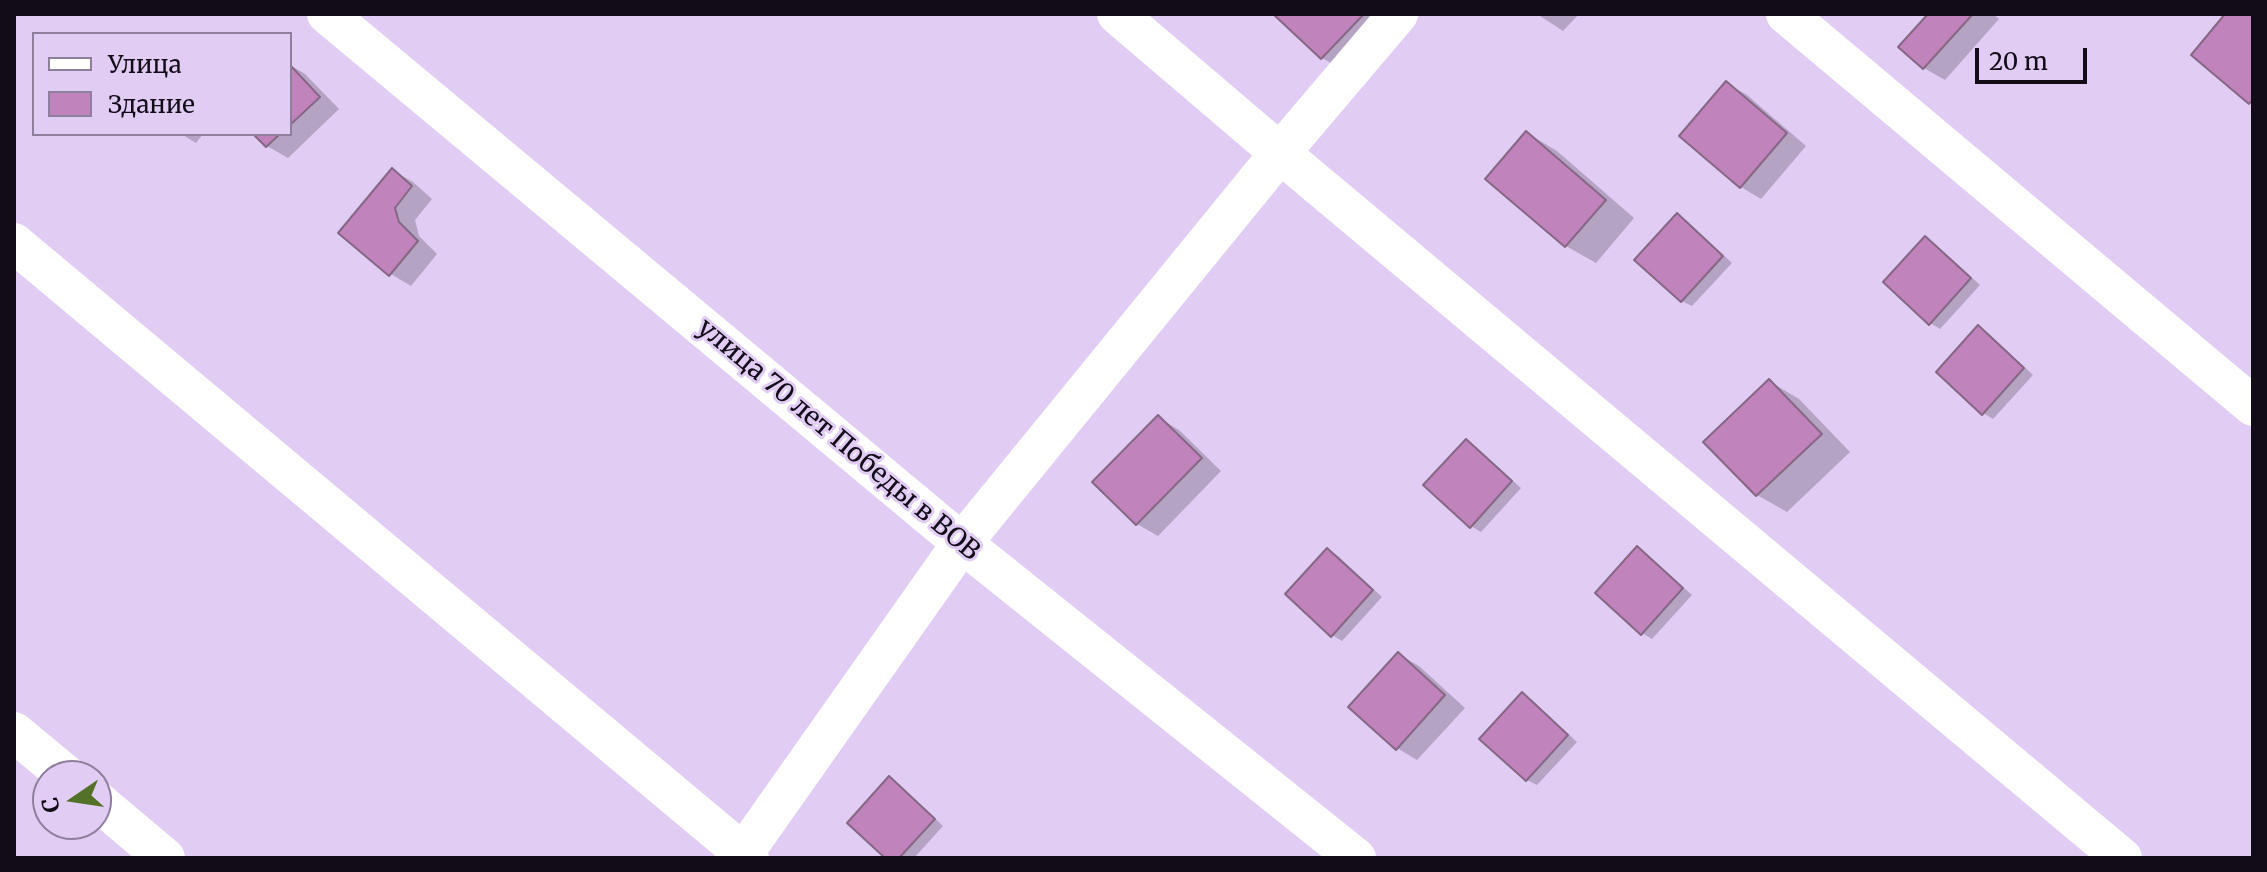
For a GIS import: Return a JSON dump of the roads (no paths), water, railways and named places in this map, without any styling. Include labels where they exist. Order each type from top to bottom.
[{"type":"street","name":"улица 70 лет Победы в ВОВ","points":[[327,14],[962,543],[1356,858]]},
{"type":"street","points":[[1117,14],[2122,858]]},
{"type":"street","points":[[14,243],[744,856],[962,543],[1280,153],[1398,14]]},
{"type":"street","points":[[1786,14],[2253,406]]},
{"type":"street","points":[[14,732],[48,760]]},
{"type":"street","points":[[112,813],[165,858]]}]
